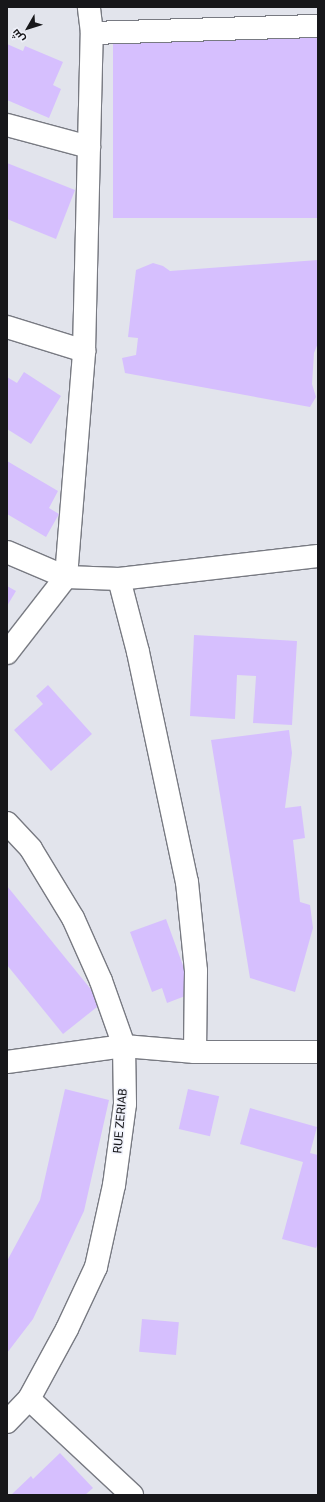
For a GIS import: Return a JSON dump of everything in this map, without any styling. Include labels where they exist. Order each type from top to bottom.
[{"type":"street","points":[[7,653],[66,577],[84,351],[92,32],[88,7]]},
{"type":"street","points":[[92,32],[318,26]]},
{"type":"street","points":[[7,125],[89,147]]},
{"type":"street","points":[[7,327],[84,351]]},
{"type":"street","points":[[7,552],[66,577],[119,579],[318,556]]},
{"type":"street","points":[[119,579],[138,652],[187,882],[196,971],[195,1052]]},
{"type":"street","name":"RUE ZERIAB","points":[[7,824],[31,849],[73,918],[101,981],[124,1046],[125,1104],[114,1185],[96,1267],[67,1329],[28,1399],[7,1422]]},
{"type":"street","points":[[7,1062],[124,1046],[195,1052],[318,1052]]},
{"type":"street","points":[[28,1399],[132,1495]]},
{"type":"building","points":[[113,34],[318,34],[318,218],[113,218]]},
{"type":"building","points":[[7,44],[23,51],[25,46],[63,62],[53,85],[61,89],[49,118],[7,100]]},
{"type":"building","points":[[7,163],[75,190],[56,239],[7,219]]},
{"type":"building","points":[[318,260],[318,343],[314,353],[312,384],[316,397],[310,407],[125,373],[122,358],[136,355],[138,338],[128,337],[136,270],[153,263],[163,266],[170,271]]},
{"type":"building","points":[[24,372],[61,396],[31,444],[7,429],[7,377],[17,383]]},
{"type":"building","points":[[7,461],[58,491],[49,508],[59,514],[46,537],[7,514]]},
{"type":"building","points":[[7,586],[16,591],[7,606]]},
{"type":"building","points":[[194,635],[297,641],[292,725],[253,723],[256,676],[237,675],[235,719],[190,716]]},
{"type":"building","points":[[48,685],[92,734],[51,771],[14,730],[43,704],[36,696]]},
{"type":"building","points":[[289,730],[292,753],[285,808],[301,806],[305,838],[293,840],[300,902],[310,905],[313,928],[295,992],[250,978],[211,740]]},
{"type":"building","points":[[7,886],[102,1003],[63,1034],[7,965]]},
{"type":"building","points":[[166,919],[193,993],[167,1003],[162,988],[152,992],[130,932]]},
{"type":"building","points":[[65,1089],[109,1100],[84,1211],[33,1319],[7,1353],[7,1261],[40,1200]]},
{"type":"building","points":[[188,1089],[219,1096],[210,1136],[179,1129]]},
{"type":"building","points":[[250,1108],[317,1127],[310,1153],[318,1155],[318,1243],[316,1248],[282,1239],[303,1162],[240,1144]]},
{"type":"building","points":[[142,1319],[179,1322],[176,1355],[139,1352]]},
{"type":"building","points":[[60,1453],[93,1488],[85,1495],[11,1495],[31,1476],[33,1479]]}]
